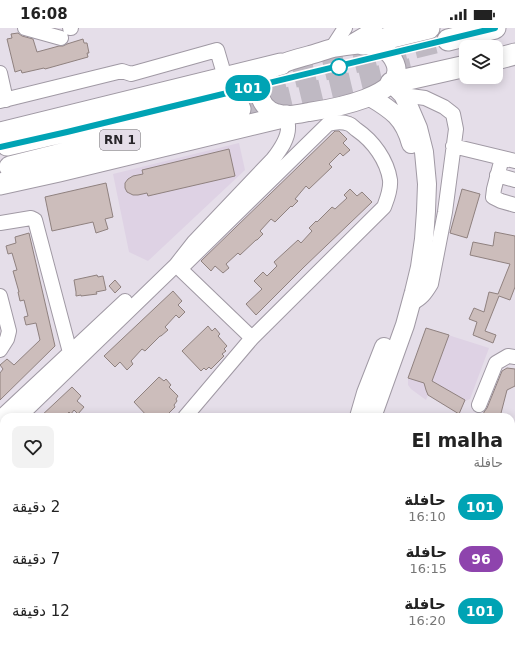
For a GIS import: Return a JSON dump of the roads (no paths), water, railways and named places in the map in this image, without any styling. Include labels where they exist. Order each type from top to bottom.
[{"type":"highway","points":[[354,42],[430,28]]},
{"type":"highway","points":[[448,40],[495,28]]},
{"type":"highway","points":[[503,48],[515,45]]},
{"type":"highway","points":[[503,57],[515,54]]},
{"type":"highway","points":[[445,61],[459,58]]},
{"type":"highway","points":[[0,133],[281,64]]},
{"type":"highway","points":[[397,89],[459,68]]},
{"type":"highway","name":"RN 1","points":[[0,147],[67,132],[237,100],[0,170]]},
{"type":"highway","points":[[0,184],[287,116]]},
{"type":"main road","points":[[373,413],[411,304],[420,267],[426,211],[427,184],[424,152],[418,128],[409,107],[397,89],[396,66],[392,56],[386,50],[379,47],[354,42],[281,64],[269,70],[261,80],[258,89],[260,97],[266,107],[276,113],[287,116],[348,104],[370,97],[381,91],[397,89]]},
{"type":"main road","points":[[360,413],[366,393],[402,298],[414,240],[416,209],[414,164],[410,142],[404,126],[393,112],[370,97]]},
{"type":"street","points":[[25,28],[67,31]]},
{"type":"street","points":[[346,28],[354,42]]},
{"type":"street","points":[[1,81],[3,101],[122,71],[131,74],[217,50],[222,67]]},
{"type":"street","points":[[397,89],[425,98],[444,107],[453,114],[456,129],[445,212],[431,284],[420,299],[411,304]]},
{"type":"street","points":[[178,267],[194,242],[277,155],[286,138],[289,127],[287,116]]},
{"type":"street","points":[[6,413],[178,267],[328,124],[337,122],[349,124],[372,142],[386,165],[390,181],[388,196],[384,207],[252,338],[188,413]]},
{"type":"street","points":[[454,146],[508,159],[497,175],[493,197],[515,205]]},
{"type":"street","points":[[497,175],[515,180]]},
{"type":"street","points":[[0,223],[31,218],[35,220],[72,358]]},
{"type":"street","points":[[23,413],[72,358],[170,258],[194,242]]},
{"type":"street","points":[[178,267],[252,338]]},
{"type":"street","points":[[0,296],[9,331],[7,339],[0,350]]},
{"type":"street","points":[[480,405],[496,363],[508,356],[515,357]]},
{"type":"tunnel","points":[[234,92],[448,40]]},
{"type":"tunnel","points":[[240,109],[413,68]]}]
